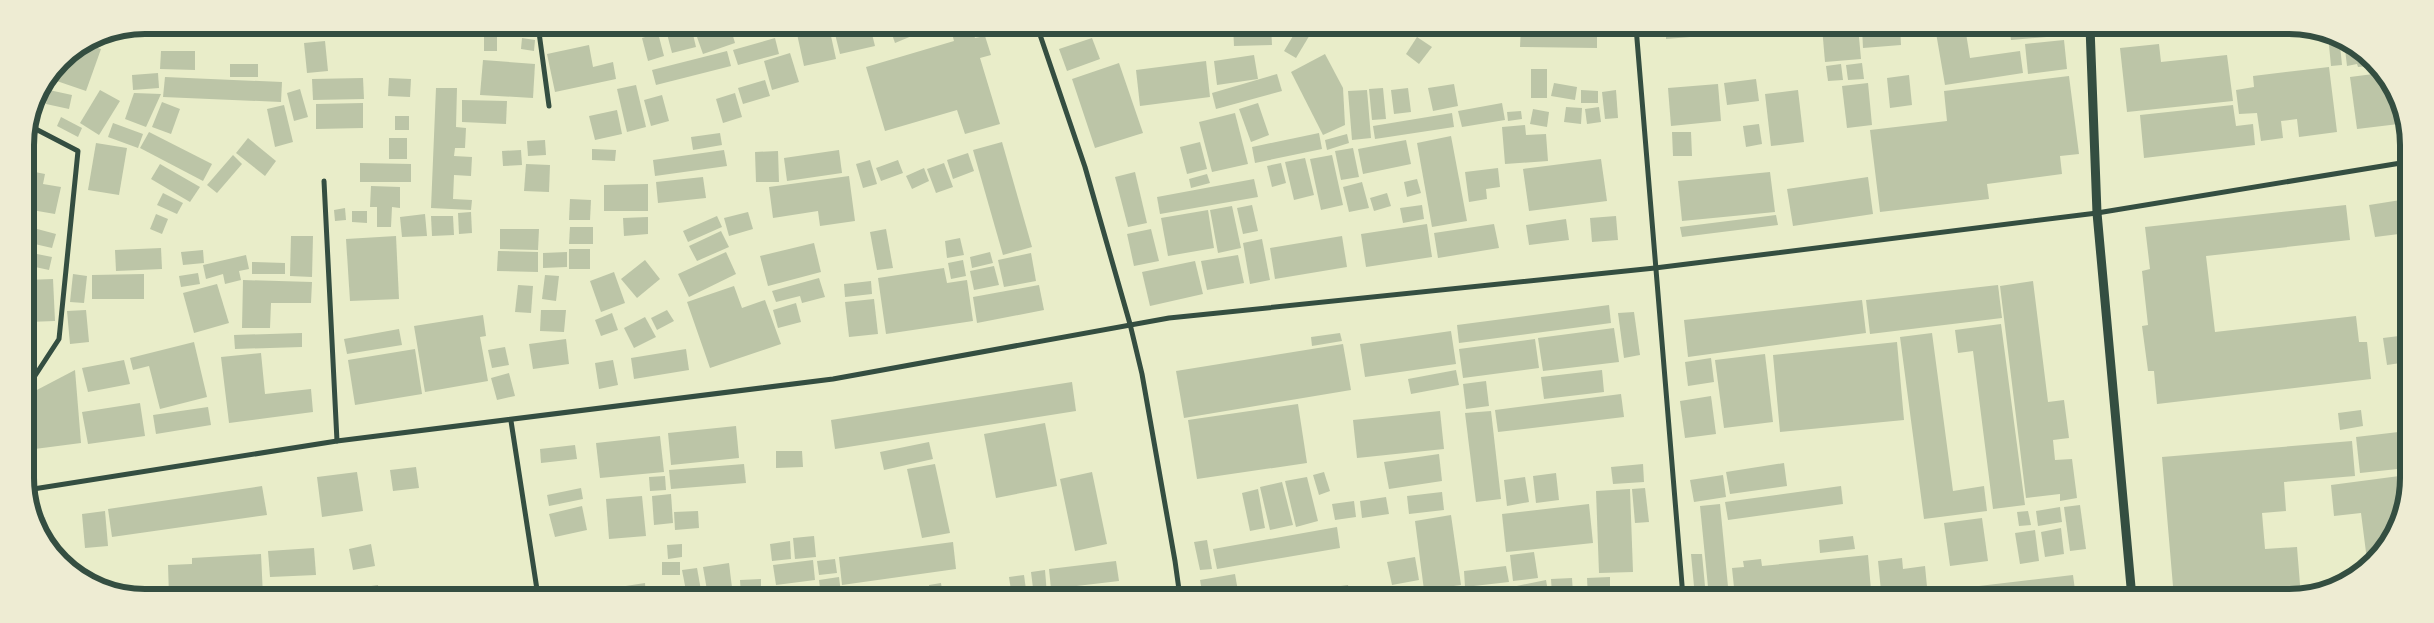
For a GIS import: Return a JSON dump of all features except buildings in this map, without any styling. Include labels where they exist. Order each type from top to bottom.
[{"type":"street","points":[[539,34],[549,106]]},
{"type":"street","points":[[1040,34],[1085,167],[1130,324],[1142,374],[1176,561],[1179,589]]},
{"type":"street","points":[[1637,34],[1682,589]]},
{"type":"street","points":[[2090,34],[2097,213],[2131,589]]},
{"type":"street","points":[[34,377],[59,339],[78,151],[35,129]]},
{"type":"street","points":[[35,489],[337,441],[511,421],[833,379],[1130,324],[1179,317],[1655,268],[2097,213],[2400,163]]},
{"type":"street","points":[[324,180],[337,441]]},
{"type":"street","points":[[511,421],[537,589]]}]
